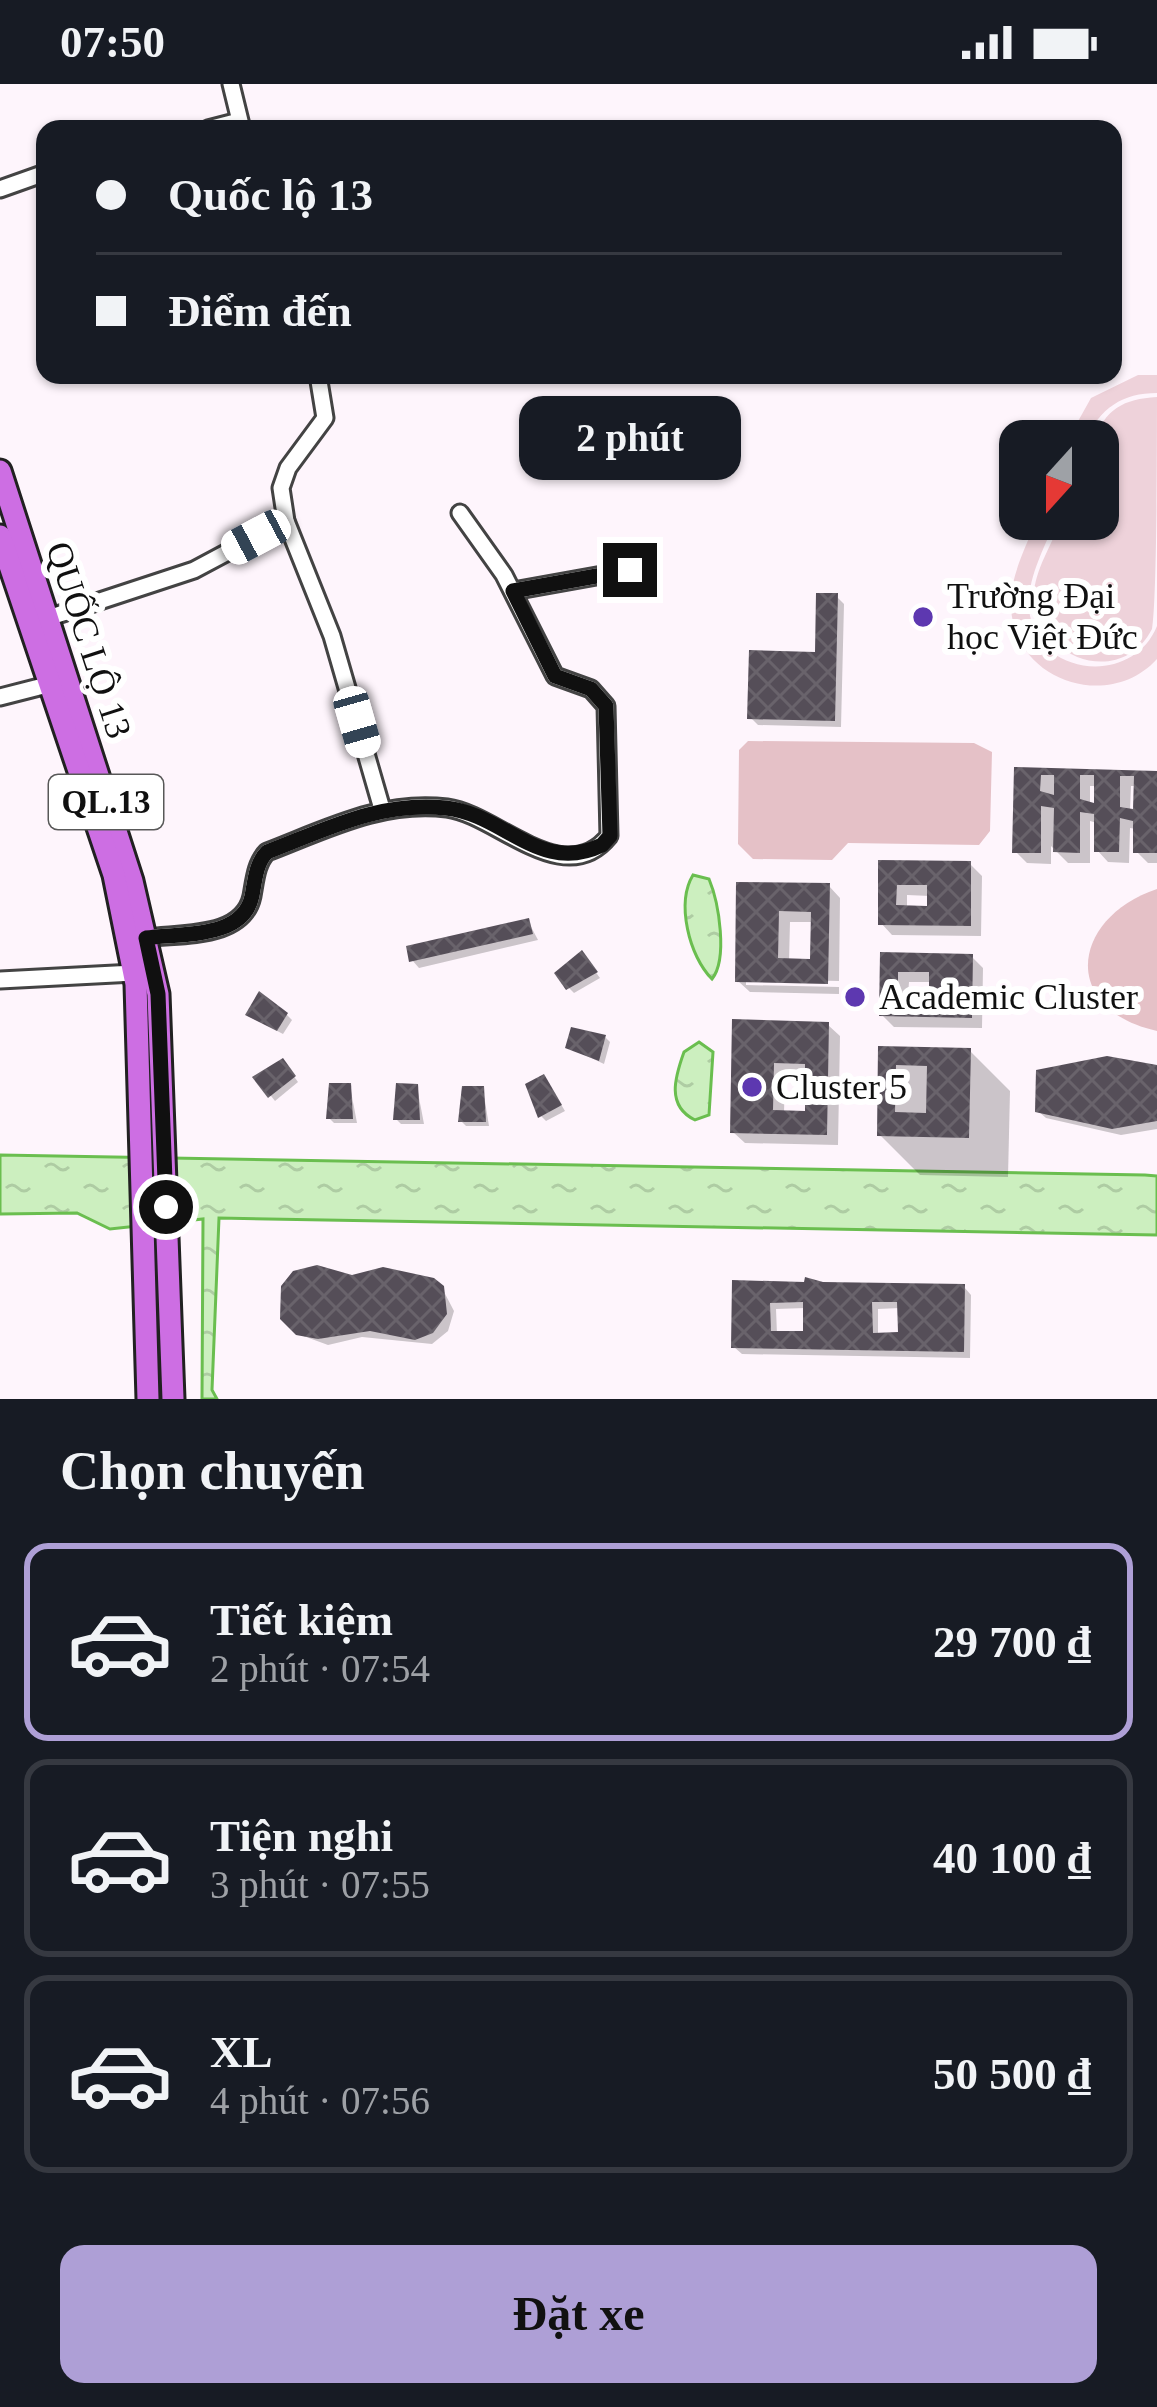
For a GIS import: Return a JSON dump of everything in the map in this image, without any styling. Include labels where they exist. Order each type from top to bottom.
[{"type":"highway","name":"QUỐC LỘ 13","points":[[0,471],[146,938],[158,994],[173,1399]]},
{"type":"highway","name":"QUỐC LỘ 13","points":[[0,536],[114,875],[134,973],[148,1399]]},
{"type":"street","points":[[231,84],[239,120]]},
{"type":"street","points":[[0,189],[36,176]]},
{"type":"street","points":[[319,384],[326,418],[282,478],[286,521],[332,636],[382,809]]},
{"type":"street","points":[[146,938],[232,926],[249,911],[258,865],[267,852],[382,809],[448,808],[556,854],[589,851],[610,836],[606,706],[591,689],[555,676],[513,591],[460,513]]},
{"type":"street","points":[[48,618],[182,575],[286,521]]},
{"type":"street","points":[[513,591],[630,570]]},
{"type":"street","points":[[0,697],[51,684]]},
{"type":"street","points":[[0,980],[134,973]]},
{"type":"shaded area","points":[[1138,375],[1157,375],[1157,393],[1123,399],[1098,420],[1079,420],[1091,398]]},
{"type":"shaded area","points":[[1157,397],[1152,629],[1121,658],[1082,659],[1049,637],[1039,619],[1034,597],[1037,578],[1052,540],[1119,540],[1119,420],[1105,420],[1134,400]]},
{"type":"shaded area","points":[[1028,540],[1047,540],[1031,585],[1029,608],[1035,631],[1065,660],[1086,666],[1127,659],[1145,646],[1157,626],[1157,659],[1137,675],[1114,684],[1068,681],[1046,670],[1016,633],[1011,597]]},
{"type":"shaded area","points":[[748,741],[974,743],[992,752],[990,831],[979,845],[848,843],[832,860],[753,859],[738,844],[739,750]]},
{"type":"shaded area","points":[[1157,889],[1157,1031],[1125,1020],[1104,1004],[1091,984],[1088,963],[1093,941],[1107,920]]},
{"type":"water","points":[[693,875],[709,879],[719,916],[720,958],[712,979],[691,943],[685,914]]},
{"type":"water","points":[[699,1042],[713,1052],[709,1115],[695,1120],[680,1107],[675,1090],[684,1052]]},
{"type":"water","points":[[0,1155],[1145,1175],[1157,1176],[1157,1235],[219,1218],[212,1390],[217,1399],[202,1399],[203,1219],[110,1229],[77,1213],[0,1214]]},
{"type":"building","points":[[816,593],[838,593],[835,721],[747,719],[749,650],[815,652]]},
{"type":"building","points":[[1014,767],[1157,771],[1157,853],[1133,853],[1133,821],[1120,818],[1119,852],[1094,852],[1094,814],[1080,812],[1080,853],[1053,852],[1054,808],[1041,806],[1041,853],[1012,853]],"holes":[[[1041,775],[1054,775],[1054,795],[1040,791]],[[1080,775],[1094,775],[1094,803],[1080,799]],[[1120,776],[1134,776],[1133,809],[1120,807]]]},
{"type":"building","points":[[878,860],[971,861],[971,926],[878,925]],"holes":[[[897,885],[927,885],[927,906],[896,905]]]},
{"type":"building","points":[[736,882],[830,883],[828,984],[735,982]],"holes":[[[779,911],[811,912],[810,959],[778,958]]]},
{"type":"building","points":[[529,918],[533,934],[409,962],[406,946]]},
{"type":"building","points":[[582,950],[598,972],[566,990],[554,973]]},
{"type":"building","points":[[880,952],[973,954],[972,1018],[879,1016]],"holes":[[[898,972],[929,972],[929,992],[898,992]]]},
{"type":"building","points":[[259,991],[288,1013],[277,1031],[245,1015]]},
{"type":"building","name":"Cluster 5","points":[[732,1019],[829,1022],[827,1135],[730,1133]],"holes":[[[774,1063],[805,1064],[805,1111],[773,1110]]]},
{"type":"building","points":[[571,1027],[606,1035],[599,1061],[565,1048]]},
{"type":"building","points":[[878,1046],[971,1048],[969,1138],[877,1136]],"holes":[[[896,1065],[927,1066],[926,1113],[895,1112]]]},
{"type":"building","points":[[1107,1056],[1157,1065],[1157,1121],[1112,1129],[1035,1112],[1036,1070]]},
{"type":"building","points":[[283,1058],[296,1076],[268,1098],[252,1077]]},
{"type":"building","points":[[544,1074],[562,1105],[538,1118],[525,1084]]},
{"type":"building","points":[[329,1083],[351,1083],[353,1119],[326,1119]]},
{"type":"building","points":[[396,1083],[418,1084],[420,1120],[393,1120]]},
{"type":"building","points":[[462,1086],[484,1086],[486,1122],[458,1122]]},
{"type":"building","points":[[317,1265],[352,1275],[383,1267],[434,1278],[444,1286],[447,1314],[433,1333],[415,1340],[370,1331],[318,1339],[296,1335],[280,1319],[281,1286],[293,1271]]},
{"type":"building","points":[[805,1277],[823,1282],[965,1284],[964,1352],[731,1348],[732,1280],[804,1282]],"holes":[[[803,1302],[803,1331],[771,1331],[770,1303]],[[872,1302],[897,1302],[898,1332],[873,1333]]]},
{"type":"place","name":"Trường Đại học Việt Đức","points":[[923,617]]},
{"type":"place","name":"Academic Cluster","points":[[855,997]]},
{"type":"place","name":"Cluster 5","points":[[752,1087]]},
{"type":"route","points":[[166,1207],[158,994],[146,938],[232,926],[249,911],[258,865],[267,852],[382,809],[448,808],[470,814],[532,848],[556,854],[602,845],[610,836],[606,706],[591,689],[555,676],[513,591],[630,570]]}]
